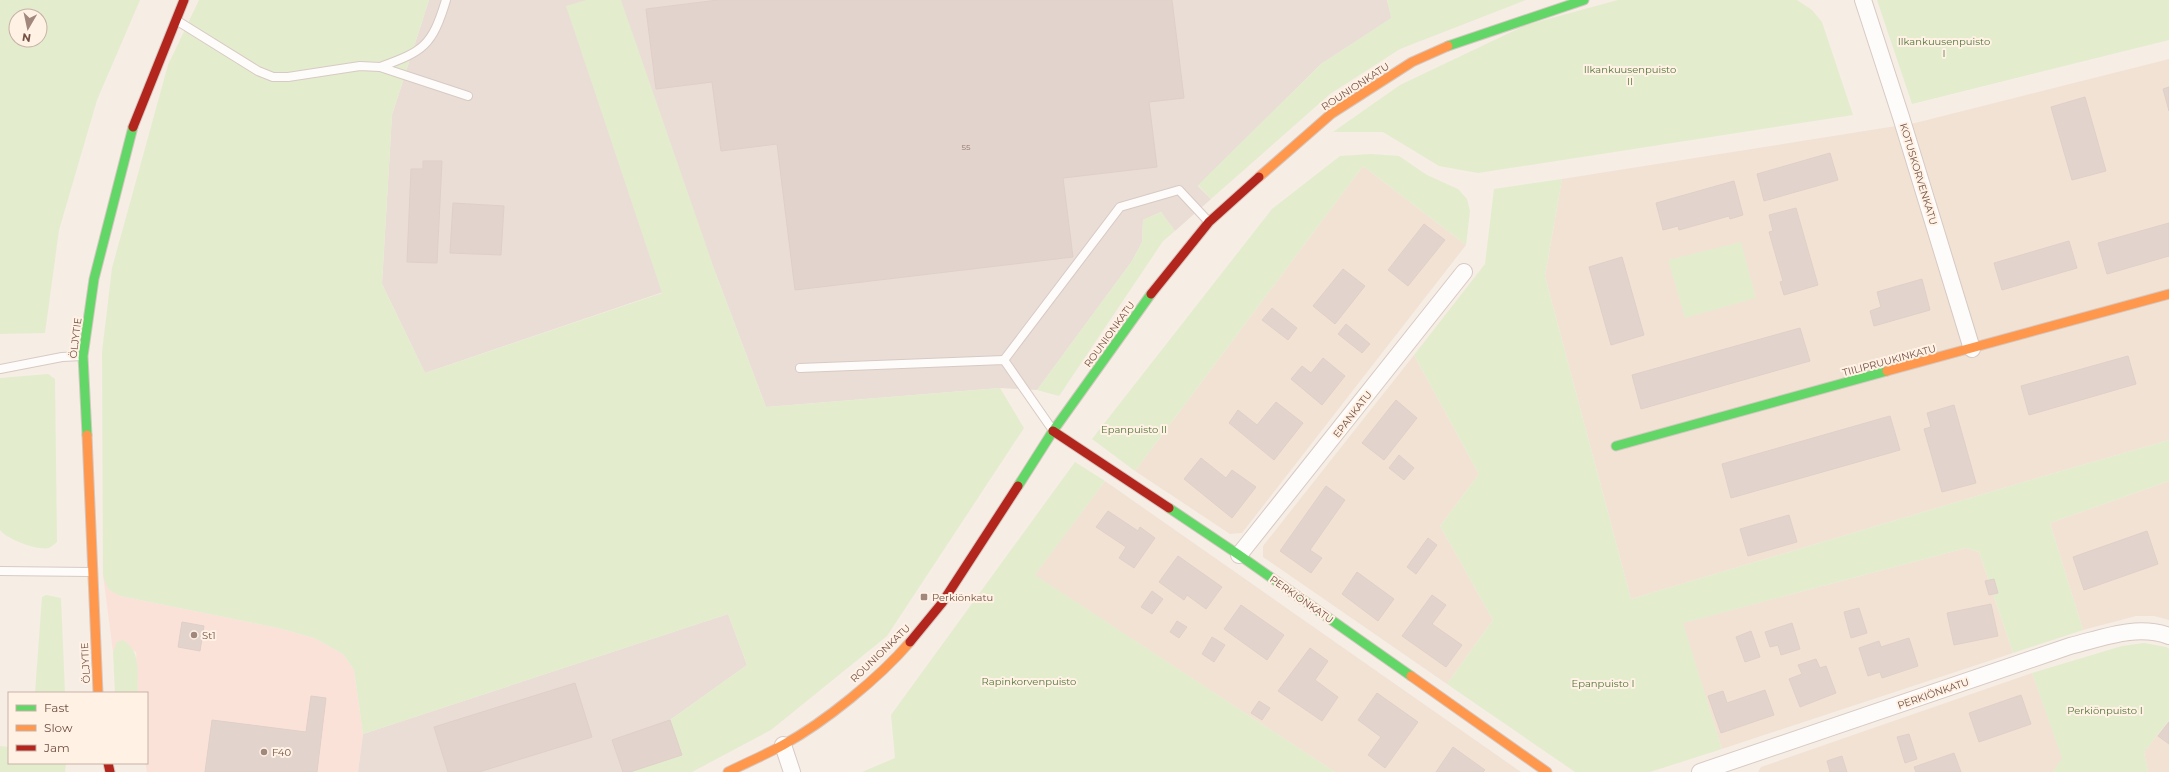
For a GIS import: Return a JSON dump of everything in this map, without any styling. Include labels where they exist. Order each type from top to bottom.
[{"type":"main road","name":"ÖLJYTIE","points":[[98,692],[83,356],[94,278],[121,168],[136,116],[184,0]]},
{"type":"main road","name":"ROUNIONKATU","points":[[728,772],[783,745],[824,718],[869,681],[905,648],[942,603],[1053,431],[1136,313],[1209,222],[1331,114],[1412,62],[1462,40],[1584,0]]},
{"type":"main road","name":"TIILIPRUUKINKATU","points":[[1616,446],[2169,294]]},
{"type":"main road","name":"PERKIÖNKATU","points":[[1053,431],[1239,555],[1547,772]]},
{"type":"street","name":"KOTUSKORVENKATU","points":[[1863,0],[1901,117],[1972,349]]},
{"type":"street","name":"EPANKATU","points":[[1239,555],[1464,272]]},
{"type":"street","name":"PERKIÖNKATU","points":[[1707,771],[2070,646],[2130,631],[2155,631],[2169,636]]},
{"type":"street","points":[[783,745],[792,772]]},
{"type":"lane","points":[[380,67],[408,57],[425,45],[437,28],[446,0]]},
{"type":"lane","points":[[176,20],[258,71],[273,77],[288,77],[360,66],[380,67],[468,96]]},
{"type":"lane","points":[[1004,360],[1120,207],[1179,190],[1209,222]]},
{"type":"lane","points":[[0,369],[62,357],[83,356]]},
{"type":"lane","points":[[800,368],[1004,360]]},
{"type":"lane","points":[[1004,360],[1053,431]]},
{"type":"lane","points":[[0,571],[92,572]]},
{"type":"shaded area","points":[[429,0],[1387,0],[1392,18],[1321,64],[1198,186],[1211,199],[1175,231],[1161,212],[1143,220],[1142,242],[1132,261],[1037,390],[1000,388],[766,407],[716,274],[425,373],[382,284],[392,115]]},
{"type":"shaded area","points":[[2169,59],[2169,440],[1631,599],[1545,276],[1562,179],[1915,123]]},
{"type":"shaded area","points":[[1363,166],[1466,245],[1242,533],[1230,534],[1135,471]]},
{"type":"shaded area","points":[[1414,355],[1479,474],[1440,526],[1493,620],[1447,684],[1263,557],[1263,546]]},
{"type":"shaded area","points":[[1105,481],[1521,772],[1335,772],[1034,575]]},
{"type":"shaded area","points":[[2169,481],[2169,620],[2154,616],[2136,616],[2083,630],[2050,523]]},
{"type":"shaded area","points":[[1966,548],[1979,552],[2013,653],[1722,749],[1682,623]]},
{"type":"shaded area","points":[[103,575],[120,596],[278,628],[314,638],[343,654],[354,670],[363,734],[358,772],[147,772],[145,764],[148,764],[148,692],[138,692],[136,652],[118,642],[113,652]]},
{"type":"shaded area","points":[[728,614],[747,665],[670,720],[682,755],[630,772],[358,772],[363,734]]},
{"type":"shaded area","points":[[2032,673],[2063,758],[2053,772],[1758,772],[1761,767]]},
{"type":"shaded area","points":[[2169,720],[2169,772],[2148,772],[2144,752]]},
{"type":"green space","points":[[0,0],[140,0],[97,100],[59,230],[45,333],[0,334]]},
{"type":"green space","points":[[199,0],[429,0],[392,115],[382,284],[425,373],[662,293],[566,6],[586,0],[621,0],[716,274],[766,407],[1000,388],[1024,428],[887,636],[771,730],[692,772],[630,772],[682,755],[670,720],[747,665],[728,614],[363,734],[354,670],[343,654],[314,638],[278,628],[120,596],[108,589],[103,575],[102,352],[112,268],[168,65]]},
{"type":"green space","points":[[1387,0],[1526,0],[1400,49],[1330,94],[1211,199],[1198,185],[1321,64],[1391,18]]},
{"type":"green space","name":"Ilkankuusenpuisto II","points":[[1618,0],[1797,0],[1812,10],[1822,22],[1853,115],[1478,173],[1439,166],[1383,132],[1333,132],[1400,85],[1526,25]]},
{"type":"green space","name":"Ilkankuusenpuisto I","points":[[1877,0],[2169,0],[2169,40],[1912,104]]},
{"type":"green space","name":"Epanpuisto II","points":[[1371,154],[1399,156],[1427,175],[1458,189],[1467,199],[1470,211],[1466,245],[1363,166],[1135,471],[1092,439],[1272,209],[1340,156]]},
{"type":"green space","name":"Epanpuisto I","points":[[1562,179],[1545,276],[1631,599],[2169,440],[2169,481],[2050,523],[2083,630],[2013,653],[1979,552],[1966,548],[1683,623],[1722,749],[1650,772],[1575,772],[1447,684],[1493,620],[1440,526],[1479,474],[1414,355],[1485,264],[1494,189]]},
{"type":"green space","points":[[1161,212],[1175,231],[1163,241],[1059,396],[1037,390],[1132,261],[1142,242],[1143,220]]},
{"type":"green space","points":[[1741,242],[1756,298],[1685,318],[1668,260]]},
{"type":"green space","points":[[48,374],[55,379],[57,542],[49,548],[38,548],[23,544],[9,537],[0,530],[0,378]]},
{"type":"green space","name":"Rapinkorvenpuisto","points":[[1075,462],[1105,481],[1035,575],[1335,772],[862,772],[895,758],[891,715]]},
{"type":"green space","points":[[46,595],[61,598],[65,692],[35,692],[42,597]]},
{"type":"green space","points":[[123,640],[129,645],[136,657],[138,692],[115,692],[113,652],[117,642]]},
{"type":"green space","name":"Perkiönpuisto I","points":[[2144,643],[2166,647],[2169,649],[2169,720],[2144,752],[2148,772],[2053,772],[2062,758],[2032,673],[2122,646]]},
{"type":"green space","points":[[0,746],[8,747],[8,764],[66,764],[65,772],[0,772]]},
{"type":"building","points":[[718,0],[1172,0],[1184,98],[1149,102],[1157,167],[1063,178],[1073,257],[795,290],[777,144],[721,151],[712,82],[656,89],[646,9]]},
{"type":"building","points":[[2169,87],[2169,111],[2163,89]]},
{"type":"building","points":[[2085,97],[2106,171],[2072,180],[2051,107]]},
{"type":"building","points":[[1830,153],[1838,180],[1764,201],[1757,174]]},
{"type":"building","points":[[423,161],[442,161],[437,263],[407,262],[411,169],[423,169]]},
{"type":"building","points":[[1734,181],[1743,215],[1730,219],[1729,216],[1679,230],[1678,226],[1663,230],[1656,203]]},
{"type":"building","points":[[453,203],[504,206],[501,255],[450,253]]},
{"type":"building","points":[[1796,208],[1818,285],[1784,295],[1780,282],[1783,281],[1769,232],[1773,231],[1769,215]]},
{"type":"building","points":[[2169,223],[2169,256],[2107,274],[2098,243]]},
{"type":"building","points":[[1424,224],[1445,240],[1408,286],[1388,270]]},
{"type":"building","points":[[2069,241],[2077,268],[2002,290],[1994,263]]},
{"type":"building","points":[[1622,257],[1644,335],[1611,345],[1589,267]]},
{"type":"building","points":[[1343,269],[1365,286],[1335,324],[1313,306]]},
{"type":"building","points":[[1922,279],[1930,310],[1874,326],[1870,311],[1881,307],[1877,292]]},
{"type":"building","points":[[1272,308],[1297,328],[1288,340],[1262,320]]},
{"type":"building","points":[[1346,324],[1370,344],[1362,353],[1338,334]]},
{"type":"building","points":[[1800,328],[1810,361],[1641,409],[1632,375]]},
{"type":"building","points":[[2128,356],[2136,384],[2029,415],[2021,386]]},
{"type":"building","points":[[1323,358],[1345,376],[1322,405],[1291,379],[1302,366],[1311,373]]},
{"type":"building","points":[[1396,400],[1417,418],[1384,460],[1362,443]]},
{"type":"building","points":[[1276,402],[1303,423],[1274,460],[1229,423],[1238,410],[1257,425]]},
{"type":"building","points":[[1954,405],[1976,483],[1942,492],[1924,429],[1931,427],[1927,413]]},
{"type":"building","points":[[1890,416],[1900,450],[1731,498],[1722,464]]},
{"type":"building","points":[[1399,455],[1414,468],[1404,480],[1389,468]]},
{"type":"building","points":[[1201,458],[1226,478],[1232,470],[1256,487],[1232,518],[1184,479]]},
{"type":"building","points":[[1326,486],[1345,500],[1310,550],[1322,558],[1311,573],[1280,551]]},
{"type":"building","points":[[1108,511],[1138,531],[1140,527],[1155,538],[1134,568],[1119,558],[1126,547],[1096,527]]},
{"type":"building","points":[[1789,515],[1797,542],[1748,556],[1740,529]]},
{"type":"building","points":[[2147,531],[2158,564],[2084,590],[2073,557]]},
{"type":"building","points":[[1428,538],[1437,545],[1416,574],[1407,567]]},
{"type":"building","points":[[1178,556],[1222,587],[1206,609],[1187,595],[1184,600],[1159,582]]},
{"type":"building","points":[[1357,572],[1394,599],[1378,621],[1342,594]]},
{"type":"building","points":[[1994,579],[1998,593],[1989,595],[1985,581]]},
{"type":"building","points":[[1152,591],[1163,599],[1152,614],[1141,607]]},
{"type":"building","points":[[1432,595],[1446,605],[1432,624],[1462,645],[1446,667],[1402,636]]},
{"type":"building","points":[[1991,604],[1998,636],[1954,645],[1947,613]]},
{"type":"building","points":[[1241,605],[1284,635],[1267,660],[1224,629]]},
{"type":"building","points":[[1859,608],[1867,633],[1851,638],[1844,612]]},
{"type":"building","points":[[1177,621],[1187,627],[1179,638],[1170,632]]},
{"type":"building","points":[[182,622],[204,626],[200,651],[178,647]]},
{"type":"building","points":[[1792,623],[1800,649],[1781,655],[1778,645],[1770,647],[1765,632]]},
{"type":"building","points":[[1751,631],[1760,657],[1745,662],[1736,637]]},
{"type":"building","points":[[1212,637],[1225,645],[1214,662],[1202,654]]},
{"type":"building","points":[[1909,638],[1918,666],[1882,678],[1880,672],[1868,676],[1859,648],[1879,641],[1881,647]]},
{"type":"building","points":[[1310,648],[1328,661],[1315,680],[1338,697],[1322,721],[1278,691]]},
{"type":"building","points":[[1816,659],[1820,668],[1826,666],[1836,693],[1800,707],[1789,679],[1802,674],[1798,665]]},
{"type":"building","points":[[575,683],[592,737],[479,772],[448,772],[434,727]]},
{"type":"building","points":[[1765,690],[1774,715],[1721,733],[1708,696],[1723,691],[1727,703]]},
{"type":"building","points":[[1377,693],[1418,722],[1385,768],[1368,755],[1381,737],[1358,720]]},
{"type":"building","points":[[2021,695],[2031,724],[1979,742],[1969,713]]},
{"type":"building","name":"F40","points":[[311,696],[326,698],[317,772],[205,772],[212,720],[306,732]]},
{"type":"building","points":[[1259,701],[1270,708],[1262,720],[1251,713]]},
{"type":"building","points":[[670,720],[682,755],[630,772],[623,772],[612,740]]},
{"type":"building","points":[[2169,722],[2169,744],[2158,736]]},
{"type":"building","points":[[1909,734],[1917,759],[1905,763],[1897,737]]},
{"type":"building","points":[[1453,747],[1485,770],[1483,772],[1436,772]]},
{"type":"building","points":[[1954,753],[1961,772],[1916,772],[1914,767]]},
{"type":"building","points":[[1842,756],[1847,772],[1830,772],[1827,761]]},
{"type":"traffic: fast","points":[[1448,46],[1584,0]]},
{"type":"traffic: fast","points":[[87,435],[83,356],[94,279],[133,127]]},
{"type":"traffic: fast","points":[[1018,486],[1053,431],[1151,294]]},
{"type":"traffic: fast","points":[[1616,446],[1887,371]]},
{"type":"traffic: fast","points":[[1169,508],[1239,555],[1411,676]]},
{"type":"traffic: slow","points":[[1259,177],[1331,114],[1412,62],[1448,46]]},
{"type":"traffic: slow","points":[[1887,371],[2169,294]]},
{"type":"traffic: slow","points":[[87,435],[98,692]]},
{"type":"traffic: slow","points":[[728,772],[783,745],[833,712],[883,670],[910,642]]},
{"type":"traffic: slow","points":[[1411,676],[1547,772]]},
{"type":"traffic: jam","points":[[133,127],[184,0]]},
{"type":"traffic: jam","points":[[1151,294],[1209,222],[1259,177]]},
{"type":"traffic: jam","points":[[1053,431],[1169,508]]},
{"type":"traffic: jam","points":[[910,642],[942,603],[1018,486]]},
{"type":"traffic: jam","points":[[108,764],[110,772]]},
{"type":"place","name":"Perkiönkatu","points":[[924,597]]},
{"type":"place","name":"St1","points":[[194,635]]},
{"type":"place","name":"F40","points":[[264,752]]}]
